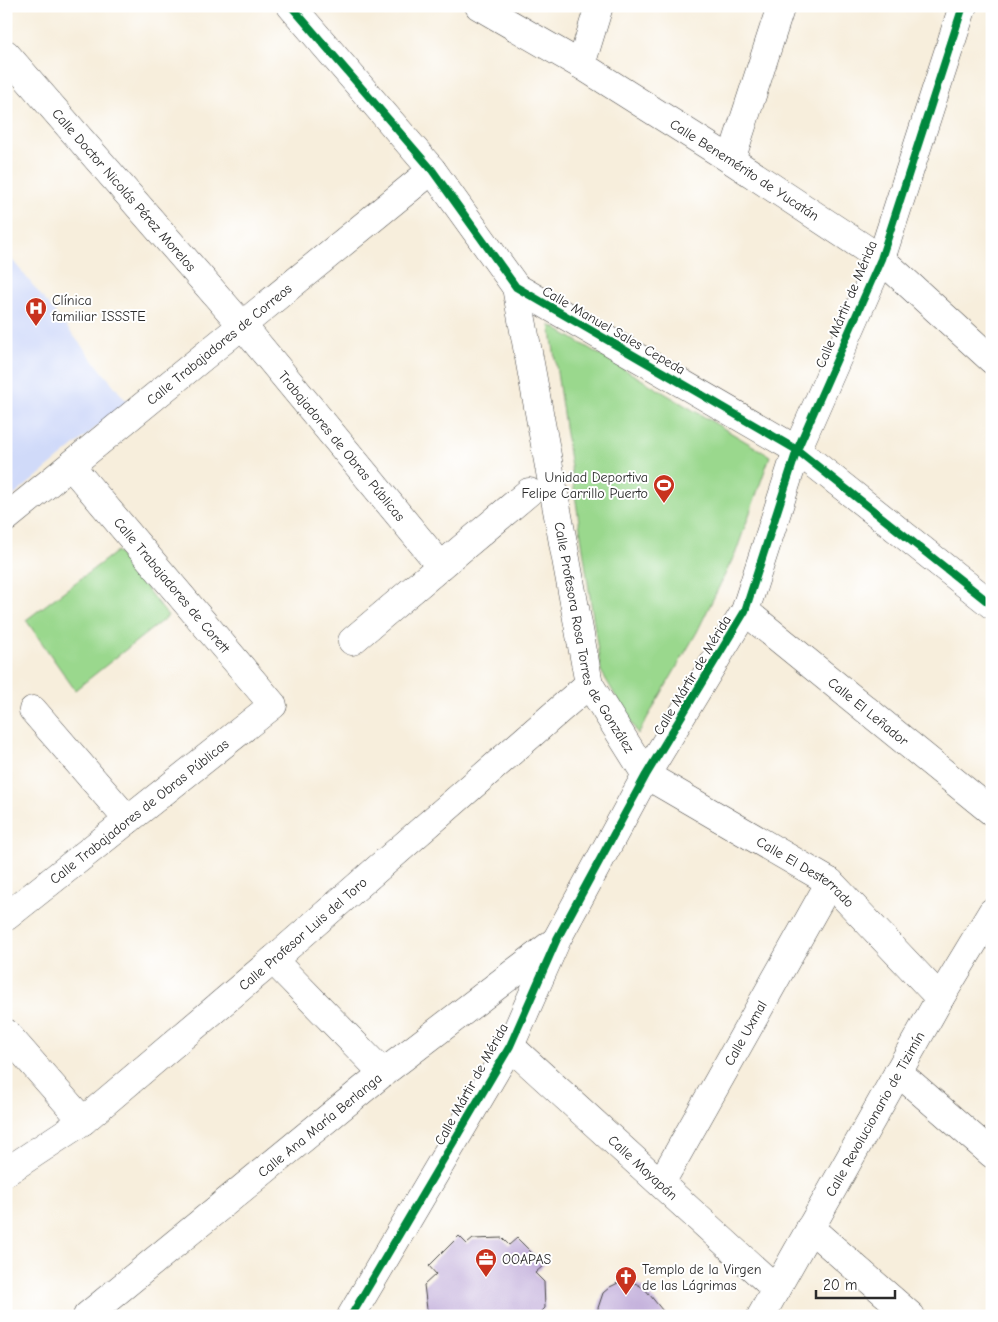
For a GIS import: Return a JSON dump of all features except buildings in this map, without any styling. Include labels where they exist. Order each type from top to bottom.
[{"type":"street","name":"Calle Manuel Sales Cepeda","points":[[292,6],[432,170],[516,287],[797,450],[992,605]]},
{"type":"street","name":"Calle Benemérito de Yucatán","points":[[479,6],[581,65],[731,160],[881,259],[992,360]]},
{"type":"street","points":[[581,65],[600,6]]},
{"type":"street","points":[[731,160],[781,6]]},
{"type":"street","name":"Calle Mártir de Mérida","points":[[352,1316],[510,1046],[557,939],[646,775],[746,611],[797,450],[881,259],[963,6]]},
{"type":"street","name":"Calle Doctor Nicolás Pérez Morelos","points":[[6,54],[242,325]]},
{"type":"street","name":"Calle Trabajadores de Correos","points":[[6,518],[432,170]]},
{"type":"street","name":"Calle Profesora Rosa Torres de González","points":[[516,287],[589,684],[646,775]]},
{"type":"street","name":"Trabajadores de Obras Públicas","points":[[242,325],[441,566]]},
{"type":"street","name":"Calle Trabajadores de Corett","points":[[70,466],[273,705]]},
{"type":"street","points":[[352,641],[529,492]]},
{"type":"street","name":"Calle El Leñador","points":[[746,611],[992,812]]},
{"type":"street","name":"Calle Profesor Luis del Toro","points":[[6,1172],[83,1121],[273,960],[589,684]]},
{"type":"street","name":"Calle Trabajadores de Obras Públicas","points":[[6,917],[273,705]]},
{"type":"street","points":[[33,710],[128,820]]},
{"type":"street","name":"Calle El Desterrado","points":[[646,775],[830,882],[940,998]]},
{"type":"street","name":"Calle Uxmal","points":[[661,1183],[830,882]]},
{"type":"street","name":"Calle Revolucionario de Tizimín","points":[[761,1316],[940,998],[991,918]]},
{"type":"street","name":"Calle Ana María Berlanga","points":[[87,1316],[383,1073],[557,939]]},
{"type":"street","points":[[273,960],[383,1073]]},
{"type":"street","points":[[6,1033],[83,1121]]},
{"type":"street","name":"Calle Mayapán","points":[[510,1046],[776,1289]]},
{"type":"street","points":[[898,1072],[992,1154]]},
{"type":"street","points":[[810,1228],[911,1316]]},
{"type":"shaded area","name":"Clínica familiar ISSSTE","points":[[6,252],[127,402],[6,502]]},
{"type":"green space","name":"Unidad Deportiva Felipe Carrillo Puerto","points":[[550,325],[770,456],[736,552],[697,632],[638,734],[601,671]]},
{"type":"green space","points":[[117,551],[168,616],[75,690],[26,620]]},
{"type":"cycle path","points":[[291,6],[432,170],[516,287],[797,450],[992,605]]},
{"type":"cycle path","points":[[351,1316],[510,1046],[557,939],[646,775],[745,611],[797,450],[881,259],[963,6]]},
{"type":"place","name":"Clínica familiar ISSSTE","points":[[36,327]]},
{"type":"place","name":"Unidad Deportiva Felipe Carrillo Puerto","points":[[664,504]]},
{"type":"place","name":"OOAPAS","points":[[486,1278]]},
{"type":"place","name":"Templo de la Virgen de las Lágrimas","points":[[626,1296]]}]
